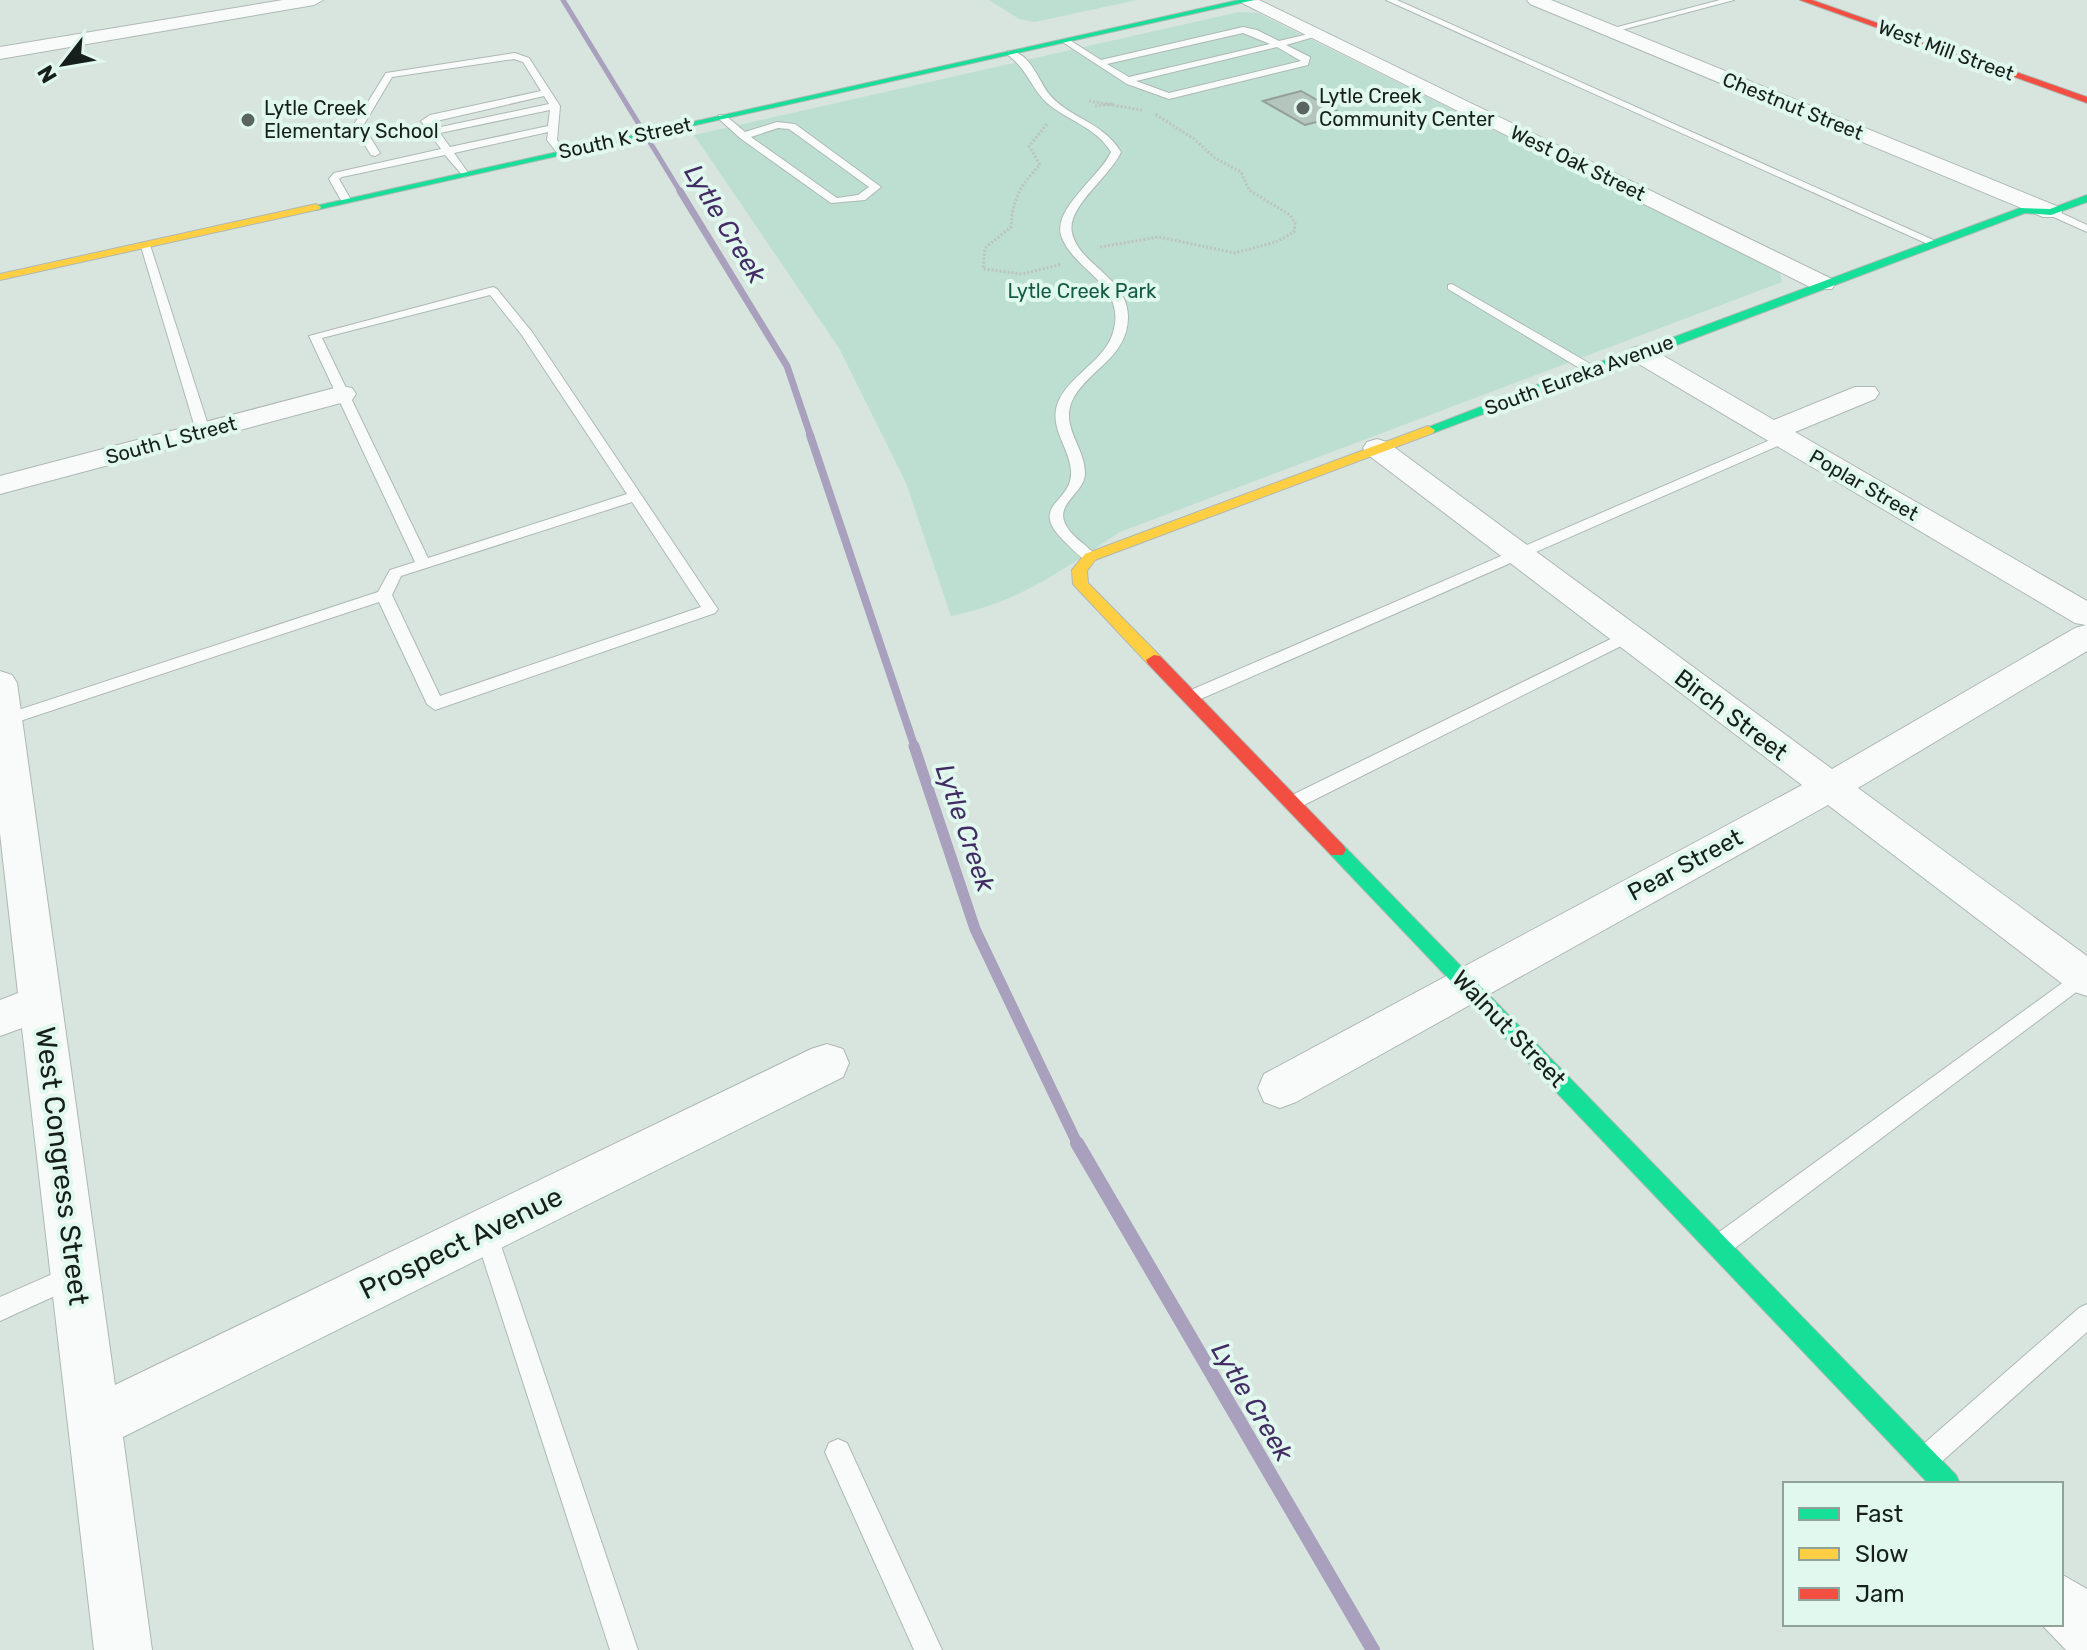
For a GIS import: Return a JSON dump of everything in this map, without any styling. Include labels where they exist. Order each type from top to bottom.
[{"type":"street","points":[[0,53],[314,0]]},
{"type":"street","name":"Chestnut Street","points":[[1536,0],[2051,212]]},
{"type":"street","name":"West Mill Street","points":[[1804,0],[2087,100]]},
{"type":"street","name":"West Mill Street","points":[[1823,0],[2087,93]]},
{"type":"street","name":"West Oak Street","points":[[1244,1],[1823,284]]},
{"type":"street","name":"South K Street","points":[[0,277],[1244,1]]},
{"type":"street","name":"South Eureka Avenue","points":[[1084,563],[1377,448],[1590,369],[1641,354],[2024,210],[2051,212],[2087,198]]},
{"type":"street","name":"Poplar Street","points":[[1641,354],[2087,615]]},
{"type":"street","points":[[1778,434],[1865,393]]},
{"type":"street","name":"South L Street","points":[[0,485],[342,394]]},
{"type":"street","name":"Birch Street","points":[[1377,448],[1828,788],[2086,976]]},
{"type":"street","name":"Walnut Street","points":[[1084,563],[1081,584],[1945,1482]]},
{"type":"street","name":"Pear Street","points":[[1280,1088],[1828,788],[2087,636]]},
{"type":"street","name":"West Congress Street","points":[[2,701],[20,1010],[75,1275],[123,1650]]},
{"type":"street","name":"Prospect Avenue","points":[[95,1423],[827,1063]]},
{"type":"street","points":[[2063,1605],[2087,1630]]},
{"type":"lane","points":[[1390,0],[1934,243]]},
{"type":"lane","points":[[1610,30],[1730,0]]},
{"type":"lane","points":[[1065,41],[1101,63],[1129,80],[1156,95],[1169,96],[1305,63],[1307,59],[1254,32],[1243,30],[1101,63]]},
{"type":"lane","points":[[1129,80],[1317,35]]},
{"type":"lane","points":[[1011,53],[1033,72],[1037,85],[1052,102],[1096,128],[1111,142],[1116,152],[1112,166],[1071,209],[1065,225],[1065,235],[1080,255],[1109,283],[1118,299],[1122,331],[1105,359],[1078,382],[1064,404],[1062,423],[1065,440],[1078,469],[1075,491],[1058,507],[1055,517],[1084,563]]},
{"type":"lane","points":[[375,153],[358,126],[389,75],[515,56],[526,60],[555,106],[552,140],[562,152]]},
{"type":"lane","points":[[464,174],[426,121],[547,93]]},
{"type":"lane","points":[[433,132],[555,106]]},
{"type":"lane","points":[[722,117],[743,136],[835,201],[861,198],[876,187],[792,126],[777,125],[743,136]]},
{"type":"lane","points":[[346,200],[334,179],[338,175],[553,128]]},
{"type":"lane","points":[[2051,212],[2087,229]]},
{"type":"lane","points":[[144,245],[203,431]]},
{"type":"lane","points":[[1452,287],[1590,369]]},
{"type":"lane","points":[[384,595],[435,704],[710,609],[526,332],[493,291],[315,336],[424,564]]},
{"type":"lane","points":[[1190,697],[1518,554],[1778,434]]},
{"type":"lane","points":[[2,701],[384,595],[395,573],[635,496]]},
{"type":"lane","points":[[1292,803],[1627,636]]},
{"type":"lane","points":[[1718,1246],[2086,976]]},
{"type":"lane","points":[[485,1231],[624,1650]]},
{"type":"lane","points":[[0,1309],[75,1275]]},
{"type":"lane","points":[[1924,1460],[2087,1316]]},
{"type":"lane","points":[[838,1452],[928,1650]]},
{"type":"path","points":[[1052,102],[1065,99],[1113,104],[1154,113],[1160,120],[1194,139],[1215,158],[1241,172],[1253,194],[1283,209],[1295,228],[1283,240],[1235,253],[1159,237],[1115,243],[1050,270],[999,273],[983,269],[985,248],[1011,227],[1012,208],[1022,183],[1040,165],[1030,150],[1030,143],[1046,127],[1050,117],[1113,104]]},
{"type":"green space","points":[[989,0],[1137,0],[1035,22],[1019,19]]},
{"type":"green space","name":"Lytle Creek Park","points":[[1239,12],[1258,13],[1780,272],[1782,282],[1120,532],[1020,593],[951,616],[906,483],[839,348],[694,135]]},
{"type":"building","name":"Lytle Creek Community Center","points":[[1301,91],[1344,115],[1305,125],[1263,101]]},
{"type":"waterway","name":"Lytle Creek","points":[[563,0],[681,193]]},
{"type":"waterway","name":"Lytle Creek","points":[[680,191],[787,366],[811,437]]},
{"type":"waterway","name":"Lytle Creek","points":[[810,435],[915,748]]},
{"type":"waterway","name":"Lytle Creek","points":[[914,746],[975,929],[1077,1143]]},
{"type":"waterway","name":"Lytle Creek","points":[[1077,1143],[1373,1650]]},
{"type":"traffic: fast","points":[[316,207],[1250,0]]},
{"type":"traffic: fast","points":[[1428,430],[1590,369],[1641,354],[2024,210],[2051,212],[2087,198]]},
{"type":"traffic: fast","points":[[1337,850],[1945,1482]]},
{"type":"traffic: slow","points":[[0,277],[316,207]]},
{"type":"traffic: slow","points":[[1154,660],[1081,584],[1079,570],[1090,557],[1428,430]]},
{"type":"traffic: jam","points":[[1804,0],[2087,100]]},
{"type":"traffic: jam","points":[[1154,660],[1337,850]]},
{"type":"place","name":"Lytle Creek Community Center","points":[[1303,108]]},
{"type":"place","name":"Lytle Creek Elementary School","points":[[248,120]]}]
